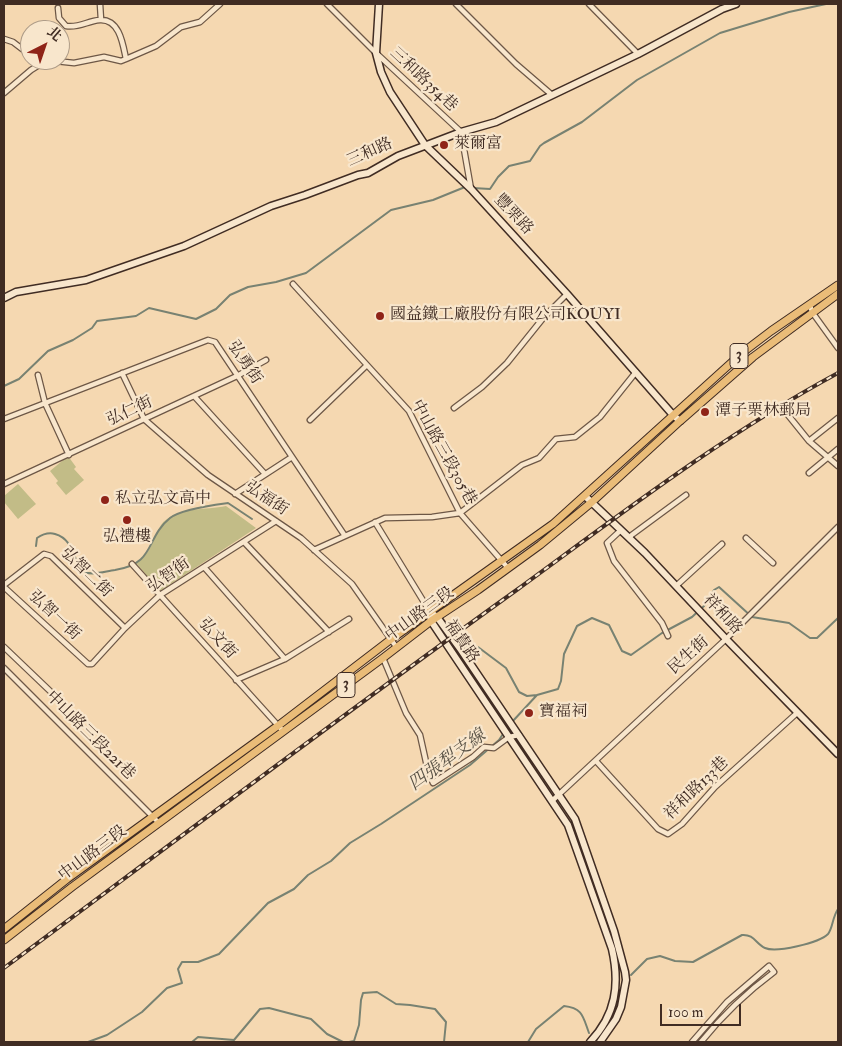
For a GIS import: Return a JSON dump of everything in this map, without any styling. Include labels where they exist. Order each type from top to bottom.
[{"type":"main road","name":"中山路三段","points":[[4,929],[153,817],[383,658],[434,619],[540,545],[592,502],[680,421],[838,284]]},
{"type":"main road","name":"中山路三段","points":[[4,940],[72,886],[159,823],[390,640],[553,524],[742,353],[771,331],[838,294]]},
{"type":"street","points":[[100,4],[101,20]]},
{"type":"street","points":[[70,63],[104,57],[120,61],[126,59],[156,46],[181,27],[200,22],[220,4]]},
{"type":"street","name":"三和路354巷","points":[[327,4],[376,53],[461,132],[471,189]]},
{"type":"street","name":"豐栗路","points":[[378,4],[376,53],[381,72],[390,92],[425,145],[471,189],[680,421]]},
{"type":"street","points":[[456,4],[516,64],[552,96]]},
{"type":"street","points":[[588,4],[638,54]]},
{"type":"street","name":"三和路","points":[[4,298],[16,292],[86,280],[136,261],[184,246],[271,206],[368,173],[398,156],[425,145],[496,122],[638,54],[722,9],[736,4]]},
{"type":"street","points":[[58,8],[59,18],[66,26],[75,28],[101,20],[110,23],[116,28],[121,38],[126,59]]},
{"type":"street","points":[[4,39],[13,42],[20,47]]},
{"type":"street","points":[[4,93],[31,70]]},
{"type":"street","name":"中山路三段305巷","points":[[293,284],[409,411],[460,513],[508,568]]},
{"type":"street","points":[[454,408],[482,387],[507,363],[544,317],[567,294]]},
{"type":"street","points":[[811,308],[838,348]]},
{"type":"street","name":"弘勇街","points":[[4,419],[208,340],[215,342],[345,536]]},
{"type":"street","name":"弘仁街","points":[[4,484],[237,376],[266,360]]},
{"type":"street","points":[[310,420],[366,366]]},
{"type":"street","points":[[314,550],[385,518],[432,517],[460,513],[522,465],[540,458],[556,439],[575,437],[600,417],[636,372]]},
{"type":"street","name":"弘福街","points":[[122,373],[144,419],[208,475],[301,538],[352,584],[397,648]]},
{"type":"street","points":[[38,375],[46,403],[69,455]]},
{"type":"street","points":[[194,396],[265,474]]},
{"type":"street","points":[[788,416],[809,441],[838,466]]},
{"type":"street","points":[[809,441],[838,418]]},
{"type":"street","points":[[809,473],[838,450]]},
{"type":"street","points":[[235,494],[292,457]]},
{"type":"street","points":[[629,537],[686,495]]},
{"type":"street","name":"祥和路","points":[[585,496],[629,537],[797,714],[838,754]]},
{"type":"street","name":"弘智街","points":[[88,664],[92,664],[125,628],[160,595],[276,521]]},
{"type":"street","points":[[375,522],[430,612]]},
{"type":"street","name":"民生街","points":[[553,800],[726,639],[838,527]]},
{"type":"street","points":[[621,530],[606,543],[610,553],[614,561],[662,623],[668,636]]},
{"type":"street","points":[[746,538],[773,563]]},
{"type":"street","points":[[244,542],[329,632]]},
{"type":"street","points":[[676,586],[722,544]]},
{"type":"street","name":"弘智二街","points":[[4,586],[44,554],[52,556],[125,628]]},
{"type":"street","name":"弘文街","points":[[132,564],[281,728]]},
{"type":"street","points":[[204,567],[285,660]]},
{"type":"street","name":"弘智一街","points":[[4,586],[88,664]]},
{"type":"street","name":"福貴路","points":[[430,612],[502,728],[553,800],[568,825],[612,949],[616,968],[617,983],[613,1004],[606,1022],[590,1042]]},
{"type":"street","points":[[236,680],[285,660],[349,619]]},
{"type":"street","name":"福貴路","points":[[434,619],[461,650],[575,819],[614,931],[626,980],[621,1007],[616,1019],[600,1042]]},
{"type":"street","points":[[4,648],[50,691]]},
{"type":"street","points":[[383,658],[406,713],[420,735],[428,771],[434,782],[473,757],[484,747],[494,748],[509,737],[519,735]]},
{"type":"street","name":"中山路三段221巷","points":[[4,668],[159,823]]},
{"type":"street","name":"祥和路133巷","points":[[596,761],[658,829],[668,834],[682,824],[715,787],[797,714]]},
{"type":"street","points":[[694,1042],[727,1002],[769,966],[774,972],[750,990],[701,1042]]},
{"type":"shaded area","points":[[68,456],[76,467],[74,469],[84,480],[66,495],[56,483],[58,481],[50,471]]},
{"type":"shaded area","points":[[18,484],[36,504],[18,519],[4,502],[4,496]]},
{"type":"shaded area","points":[[226,506],[256,528],[160,591],[136,563],[149,550],[161,525],[167,519],[182,512]]},
{"type":"waterway","points":[[473,188],[490,189],[509,166],[530,161],[540,146],[582,122],[637,80],[720,33],[789,12],[826,4]]},
{"type":"waterway","points":[[4,386],[19,379],[48,351],[73,340],[92,328],[97,321],[136,316],[149,308],[196,319],[216,309],[230,295],[248,287],[276,282],[306,273],[391,210],[433,200],[465,187]]},
{"type":"waterway","points":[[36,546],[37,538],[43,534],[52,533],[62,537],[67,541],[81,568],[85,572],[96,573],[128,567],[137,562],[144,556],[162,526],[170,518],[182,512],[228,503],[252,519]]},
{"type":"waterway","name":"四張犁支線","points":[[512,722],[537,695],[558,689],[561,681],[564,654],[577,626],[592,618],[609,625],[622,651],[631,655],[662,633],[692,617],[704,606],[714,590],[719,587],[752,617],[789,623],[810,638],[817,638],[838,618]]},
{"type":"waterway","points":[[462,646],[478,647],[506,668],[519,692],[527,696],[537,695]]},
{"type":"waterway","name":"四張犁支線","points":[[88,1042],[107,1035],[142,1012],[167,988],[182,983],[178,969],[182,962],[198,962],[219,954],[268,903],[294,889],[308,875],[331,861],[350,843],[470,765],[499,740],[503,734]]},
{"type":"waterway","points":[[631,975],[647,959],[660,956],[675,961],[693,962],[742,935],[749,936],[765,948],[770,949],[807,944],[828,934],[838,909]]},
{"type":"waterway","points":[[349,1042],[354,1041],[359,1025],[363,993],[377,992],[396,1004],[435,1009],[446,1022],[444,1042]]},
{"type":"waterway","points":[[528,1042],[536,1029],[564,1006],[579,1011],[589,1033]]},
{"type":"waterway","points":[[192,1042],[198,1037],[234,1040],[260,1009],[269,1008],[311,1019],[327,1034],[343,1042]]},
{"type":"railway","points":[[4,968],[324,730],[635,503],[755,422],[838,373]]},
{"type":"place","name":"萊爾富","points":[[444,145]]},
{"type":"place","name":"國益鐵工廠股份有限公司KOUYI","points":[[380,316]]},
{"type":"place","name":"潭子栗林郵局","points":[[705,412]]},
{"type":"place","name":"私立弘文高中","points":[[105,500]]},
{"type":"place","name":"弘禮樓","points":[[127,520]]},
{"type":"place","name":"寶福祠","points":[[529,713]]}]
